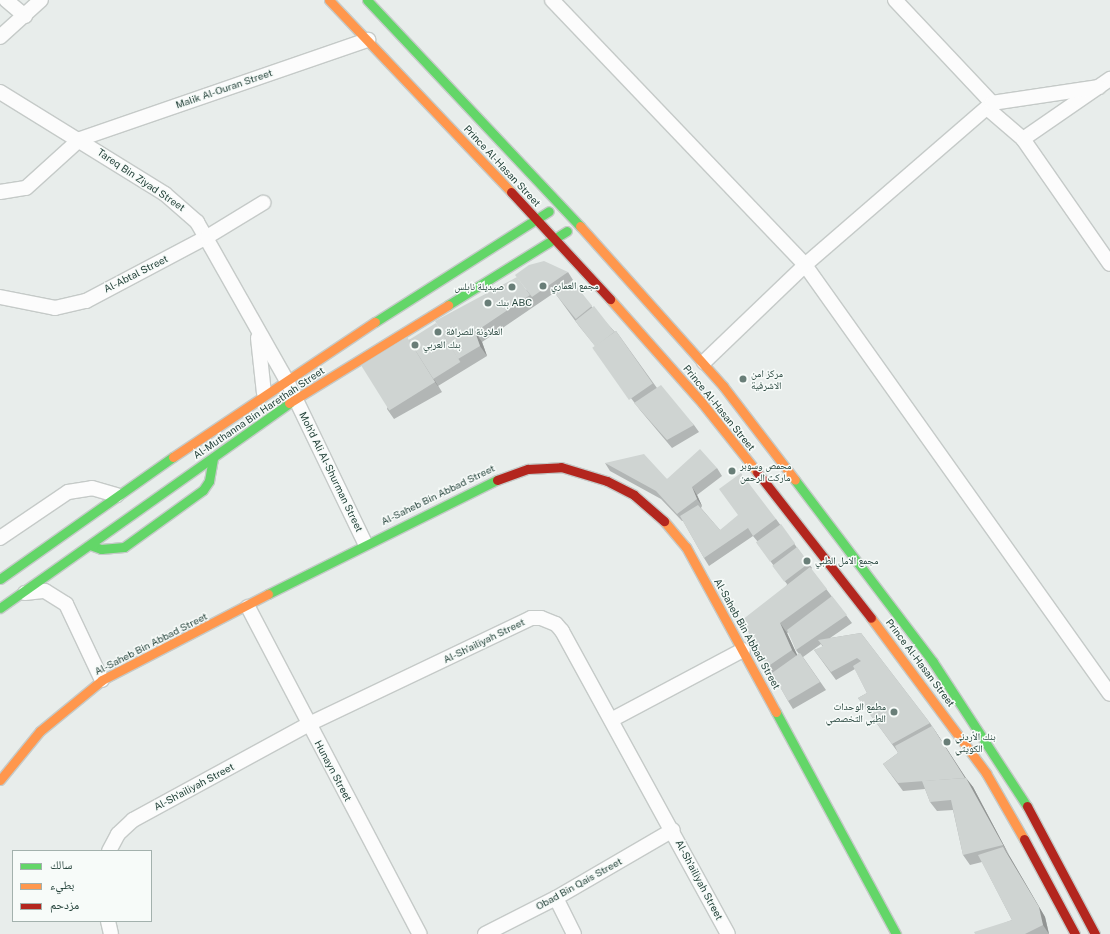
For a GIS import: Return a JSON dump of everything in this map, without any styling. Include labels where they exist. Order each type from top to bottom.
[{"type":"main road","name":"Prince Al-Hasan Street","points":[[329,0],[508,188],[554,240],[577,262],[702,403],[942,711],[1015,822],[1073,933]]},
{"type":"main road","name":"Prince Al-Hasan Street","points":[[366,0],[578,223],[704,362],[723,386],[933,662],[982,734],[1037,821],[1095,934]]},
{"type":"main road","points":[[508,188],[512,212]]},
{"type":"main road","name":"Al-Muthanna Bin Harethah Street","points":[[0,580],[117,495],[264,393],[560,204]]},
{"type":"main road","points":[[508,237],[512,222]]},
{"type":"main road","name":"Al-Muthanna Bin Harethah Street","points":[[0,608],[295,399],[554,240],[578,223]]},
{"type":"main road","points":[[524,258],[551,255],[577,262]]},
{"type":"main road","points":[[702,403],[723,386]]},
{"type":"main road","points":[[90,545],[101,549],[124,546],[185,503],[203,490],[209,481],[213,458]]},
{"type":"main road","name":"Al-Saheb Bin Abbad Street","points":[[0,780],[40,730],[102,680],[248,607],[365,543],[512,472],[544,466],[577,470],[621,487],[658,514],[697,565],[896,934]]},
{"type":"street","points":[[6,0],[25,16]]},
{"type":"street","points":[[0,37],[41,0]]},
{"type":"street","points":[[552,0],[805,265],[1110,694]]},
{"type":"street","points":[[895,0],[990,105],[1023,139],[1110,264]]},
{"type":"street","name":"Malik Al-Ouran Street","points":[[80,139],[368,40]]},
{"type":"street","points":[[1023,139],[1110,79]]},
{"type":"street","points":[[704,362],[805,265],[990,105],[1098,87]]},
{"type":"street","name":"Tareq Bin Ziyad Street","points":[[0,92],[80,139],[183,206],[207,237],[255,326],[286,379]]},
{"type":"street","points":[[0,192],[26,188],[80,139]]},
{"type":"street","name":"Al-Abtal Street","points":[[0,297],[40,307],[69,306],[207,237],[263,203]]},
{"type":"street","name":"Tareq Bin Ziyad Street","points":[[255,326],[264,393]]},
{"type":"street","name":"Moh'd Ali Al-Shurman Street","points":[[286,379],[365,543]]},
{"type":"street","points":[[0,538],[68,492],[92,488],[117,495]]},
{"type":"street","points":[[21,594],[45,591],[66,604],[102,680]]},
{"type":"street","name":"Hunayn Street","points":[[248,607],[420,934]]},
{"type":"street","name":"Al-Sh'ailiyah Street","points":[[110,850],[118,834],[133,820],[309,724],[531,618],[556,624],[613,719],[728,934]]},
{"type":"street","points":[[613,719],[744,650]]},
{"type":"street","name":"Obad Bin Qais Street","points":[[485,934],[556,898],[673,830]]},
{"type":"street","points":[[556,898],[574,934]]},
{"type":"street","points":[[108,922],[111,934]]},
{"type":"building","points":[[544,261],[568,272],[532,297],[515,275],[529,265]]},
{"type":"building","points":[[517,277],[530,295],[475,332],[480,346],[458,359],[435,321]]},
{"type":"building","points":[[572,281],[592,306],[576,319],[556,294]]},
{"type":"building","points":[[594,306],[614,332],[595,347],[575,321]]},
{"type":"building","points":[[436,323],[460,362],[433,379],[409,340]]},
{"type":"building","points":[[616,331],[653,383],[629,400],[592,348]]},
{"type":"building","points":[[407,337],[435,382],[389,411],[361,366]]},
{"type":"building","points":[[661,385],[694,425],[667,440],[634,403]]},
{"type":"building","points":[[700,449],[717,468],[692,487],[697,499],[677,514],[656,491],[605,463],[644,454],[667,479]]},
{"type":"building","points":[[741,473],[776,519],[753,536],[748,528],[704,558],[680,516],[698,505],[720,530],[738,515],[719,489]]},
{"type":"building","points":[[781,524],[795,543],[770,562],[756,542]]},
{"type":"building","points":[[797,547],[809,563],[784,582],[772,566]]},
{"type":"building","points":[[810,567],[827,589],[780,623],[792,650],[767,667],[742,620]]},
{"type":"building","points":[[832,596],[847,615],[796,650],[787,630]]},
{"type":"building","points":[[861,633],[930,723],[892,744],[858,698],[867,693],[853,666],[861,661],[857,658],[831,672],[814,650],[823,646],[818,640]]},
{"type":"building","points":[[800,653],[820,682],[788,701],[772,673]]},
{"type":"building","points":[[932,726],[965,778],[898,783],[883,764],[898,753],[895,746]]},
{"type":"building","points":[[966,778],[1003,845],[963,855],[951,800],[930,802],[922,781]]},
{"type":"building","points":[[1003,847],[1039,907],[1043,925],[1025,934],[975,934],[974,932],[1012,920],[978,855]]},
{"type":"traffic: fast","points":[[367,0],[580,226]]},
{"type":"traffic: fast","points":[[375,322],[549,211]]},
{"type":"traffic: fast","points":[[448,305],[567,231]]},
{"type":"traffic: fast","points":[[0,608],[289,403]]},
{"type":"traffic: fast","points":[[0,579],[173,457]]},
{"type":"traffic: fast","points":[[90,545],[101,549],[124,547],[203,490],[209,481],[213,458]]},
{"type":"traffic: fast","points":[[268,594],[497,480]]},
{"type":"traffic: fast","points":[[795,480],[933,662],[1027,806]]},
{"type":"traffic: fast","points":[[776,712],[896,934]]},
{"type":"traffic: slow","points":[[329,0],[511,192]]},
{"type":"traffic: slow","points":[[580,226],[723,386],[795,480]]},
{"type":"traffic: slow","points":[[610,299],[702,403],[757,472]]},
{"type":"traffic: slow","points":[[289,403],[448,305]]},
{"type":"traffic: slow","points":[[173,457],[375,322]]},
{"type":"traffic: slow","points":[[664,521],[686,547],[776,712]]},
{"type":"traffic: slow","points":[[0,780],[40,731],[102,680],[268,594]]},
{"type":"traffic: slow","points":[[871,618],[986,773],[1024,839]]},
{"type":"traffic: jam","points":[[511,192],[610,299]]},
{"type":"traffic: jam","points":[[497,480],[528,469],[561,467],[607,481],[634,495],[664,521]]},
{"type":"traffic: jam","points":[[757,472],[871,618]]},
{"type":"traffic: jam","points":[[1027,806],[1095,934]]},
{"type":"traffic: jam","points":[[1024,839],[1075,934]]},
{"type":"place","name":"مجمع العماري","points":[[543,286]]},
{"type":"place","name":"صيديلة نابلس","points":[[512,287]]},
{"type":"place","name":"بنك ABC","points":[[488,303]]},
{"type":"place","name":"العلاونة للصرافة","points":[[438,332]]},
{"type":"place","name":"بنك العربي","points":[[415,345]]},
{"type":"place","name":"مركز امن الاشرفية","points":[[743,379]]},
{"type":"place","name":"محمص وسوبر ماركت الرحمن","points":[[732,471]]},
{"type":"place","name":"مجمع الامل الطبي","points":[[807,561]]},
{"type":"place","name":"مطمع الوحدات الطبي التخصصي","points":[[894,712]]},
{"type":"place","name":"بنك الأردني الكويتي","points":[[947,742]]}]
